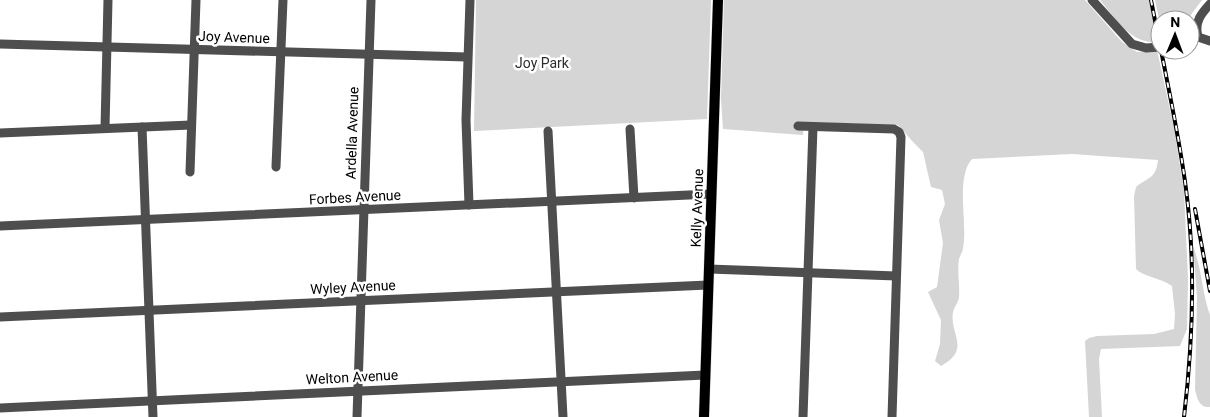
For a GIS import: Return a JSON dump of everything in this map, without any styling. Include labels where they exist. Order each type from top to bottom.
[{"type":"main road","name":"Kelly Avenue","points":[[704,417],[718,0]]},
{"type":"street","points":[[105,128],[108,0]]},
{"type":"street","points":[[190,172],[196,0]]},
{"type":"street","points":[[276,167],[283,0]]},
{"type":"street","name":"Ardella Avenue","points":[[357,417],[371,0]]},
{"type":"street","points":[[469,205],[466,141],[470,0]]},
{"type":"street","points":[[1092,0],[1132,44],[1150,48]]},
{"type":"street","points":[[1200,15],[1210,4]]},
{"type":"street","name":"Joy Avenue","points":[[0,44],[467,57]]},
{"type":"street","points":[[0,133],[191,125]]},
{"type":"street","points":[[798,126],[894,129],[899,132],[901,144],[892,417]]},
{"type":"street","points":[[142,127],[153,417]]},
{"type":"street","points":[[803,417],[813,127]]},
{"type":"street","points":[[630,128],[634,198]]},
{"type":"street","points":[[548,130],[563,417]]},
{"type":"street","name":"Forbes Avenue","points":[[0,226],[711,194]]},
{"type":"street","points":[[709,270],[896,276]]},
{"type":"street","name":"Wyley Avenue","points":[[0,317],[708,285]]},
{"type":"street","name":"Welton Avenue","points":[[0,408],[705,375]]},
{"type":"green space","name":"Joy Park","points":[[476,0],[711,0],[707,119],[474,131]]},
{"type":"green space","points":[[724,0],[1085,0],[1122,42],[1137,52],[1150,51],[1150,60],[1159,60],[1174,128],[1184,191],[1188,279],[1187,329],[1180,346],[1101,349],[1099,359],[1102,417],[1089,417],[1085,341],[1097,336],[1154,334],[1174,329],[1175,314],[1172,286],[1143,274],[1136,269],[1134,196],[1136,187],[1151,177],[1155,171],[1158,160],[1072,154],[972,159],[967,167],[964,178],[964,238],[958,264],[959,298],[953,312],[957,347],[950,360],[941,366],[935,361],[940,344],[941,320],[928,292],[937,287],[943,243],[939,220],[945,204],[942,190],[931,187],[923,152],[898,125],[804,122],[803,135],[723,129],[721,99]]},
{"type":"green space","points":[[1100,0],[1149,0],[1151,10],[1150,42],[1132,35],[1118,22]]},
{"type":"green space","points":[[1155,0],[1202,0],[1194,10],[1157,10]]},
{"type":"green space","points":[[1193,246],[1210,315],[1210,407],[1201,404],[1195,389],[1197,297]]},
{"type":"railway","points":[[1151,0],[1153,10]]},
{"type":"railway","points":[[1163,60],[1184,171],[1191,246],[1190,360],[1184,417]]},
{"type":"railway","points":[[1195,209],[1210,291]]}]
